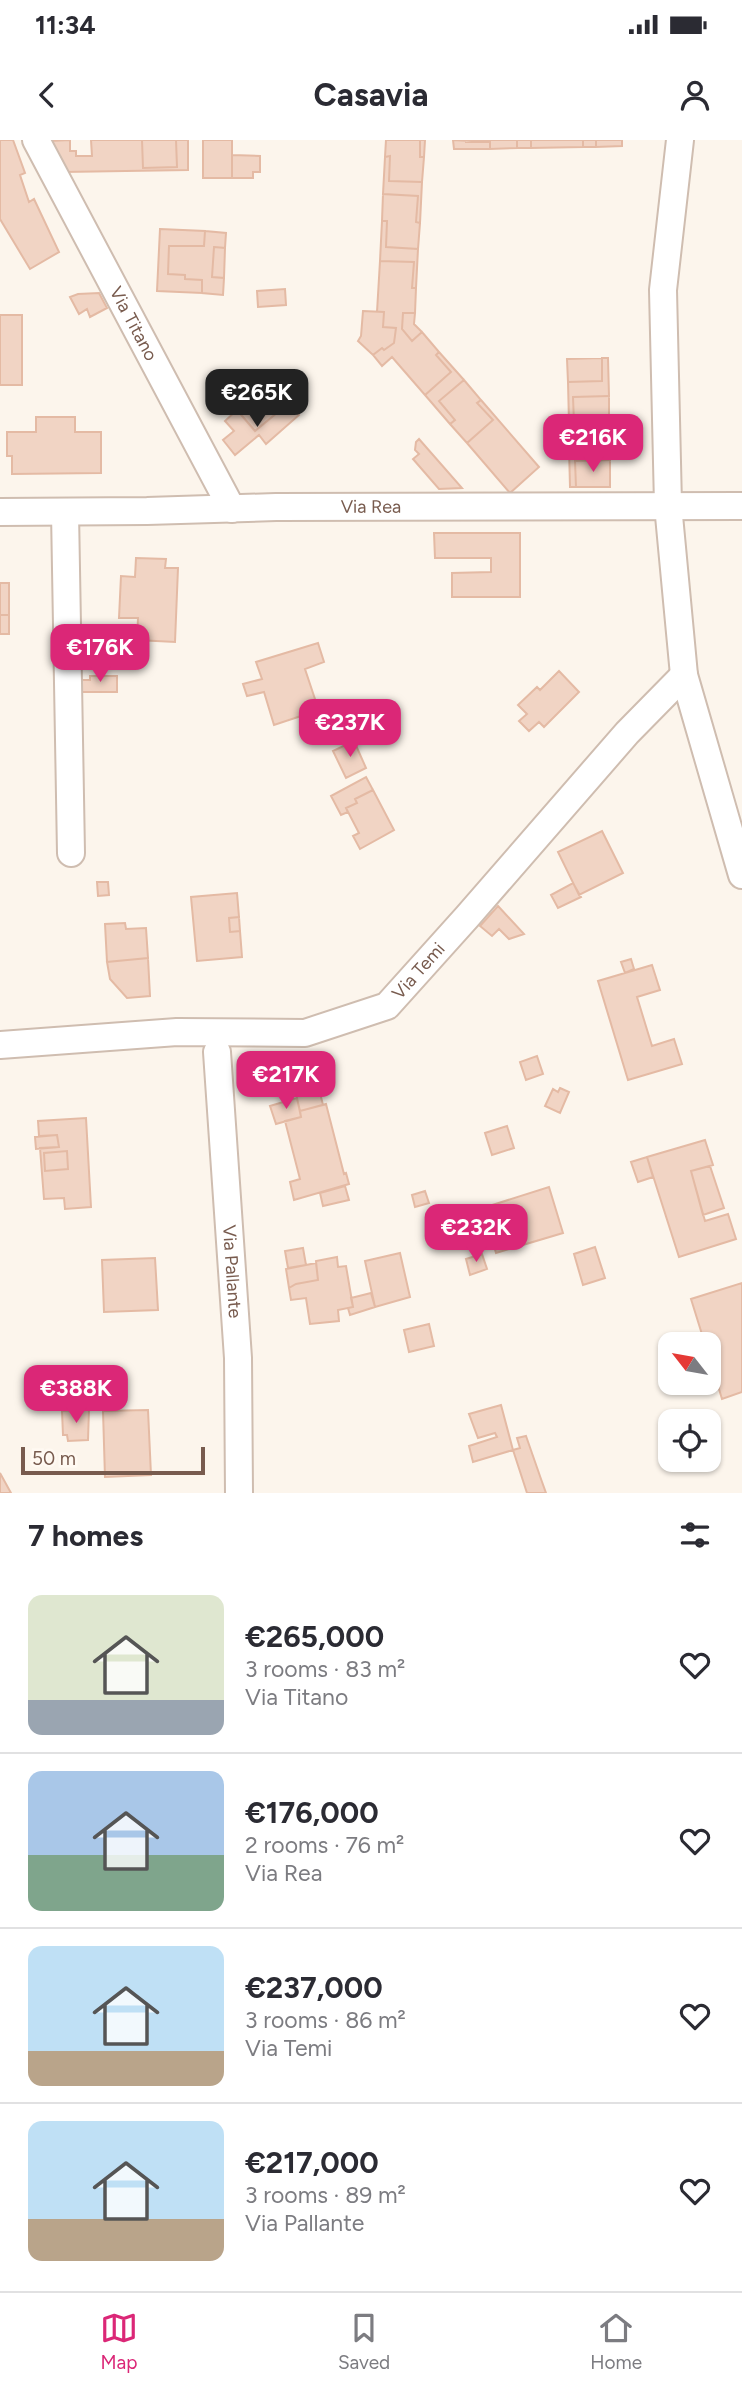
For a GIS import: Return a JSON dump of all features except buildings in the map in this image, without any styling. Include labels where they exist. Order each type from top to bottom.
[{"type":"street","name":"Via Titano","points":[[36,140],[232,509]]},
{"type":"street","points":[[680,140],[663,290],[668,505],[684,675],[742,875]]},
{"type":"street","name":"Via Rea","points":[[0,512],[742,506]]},
{"type":"street","points":[[65,512],[71,853]]},
{"type":"street","name":"Via Temi","points":[[0,1045],[177,1032],[305,1033],[387,1006],[627,733],[684,675]]},
{"type":"street","name":"Via Pallante","points":[[217,1052],[238,1358],[239,1493]]}]
